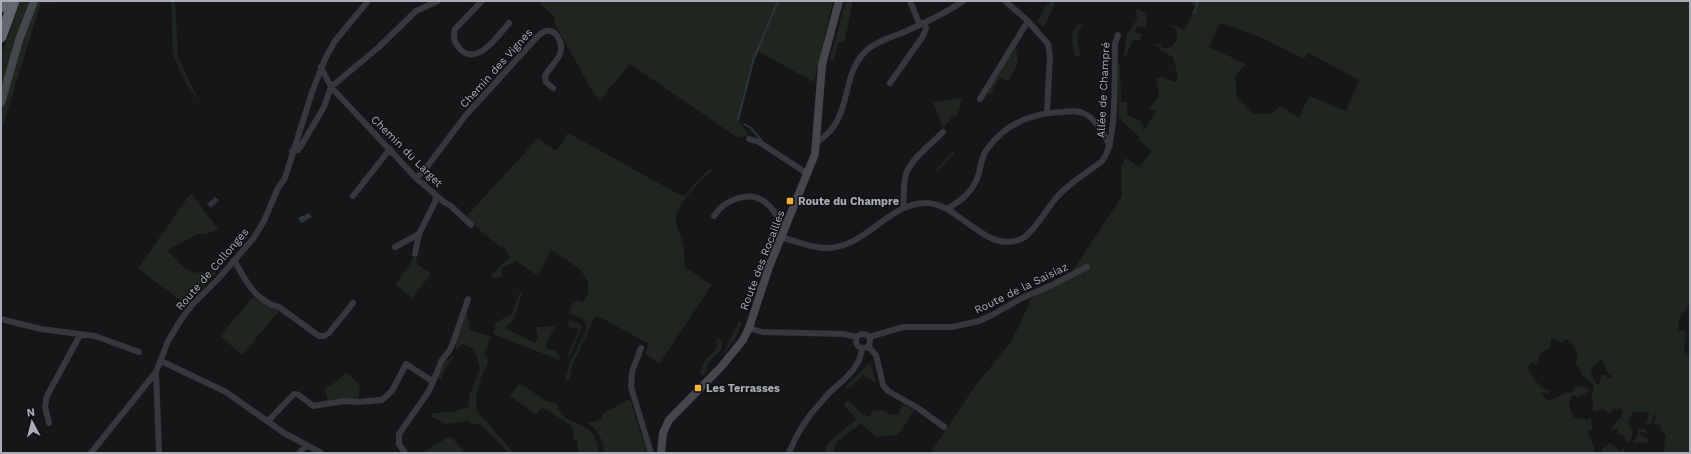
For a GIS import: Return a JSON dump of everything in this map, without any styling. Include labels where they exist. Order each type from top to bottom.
[{"type":"highway","points":[[1,7],[3,1]]},
{"type":"highway","points":[[1,37],[14,1]]},
{"type":"street","points":[[1,103],[19,40],[34,1]]},
{"type":"street","name":"Route de Collonges","points":[[91,453],[156,372],[168,341],[182,318],[193,304],[246,249],[262,224],[278,188],[285,178],[292,150],[321,67],[335,41],[368,1]]},
{"type":"street","points":[[292,150],[297,150],[301,146],[324,107],[332,87],[379,47],[416,11],[438,1]]},
{"type":"street","points":[[482,1],[458,25],[455,30],[455,42],[461,51],[471,54],[482,51],[509,23]]},
{"type":"street","name":"Route des Rocailles","points":[[661,453],[663,433],[669,420],[721,367],[743,340],[749,328],[755,307],[781,237],[815,154],[822,65],[839,1]]},
{"type":"street","points":[[890,83],[926,28],[922,24],[910,1]]},
{"type":"street","points":[[817,142],[827,136],[838,121],[854,69],[864,54],[882,41],[922,24],[963,1]]},
{"type":"street","points":[[1005,1],[1028,21],[1046,42],[1049,50],[1047,112]]},
{"type":"street","points":[[980,98],[1028,21]]},
{"type":"street","name":"Chemin des Vignes","points":[[416,178],[423,172],[466,115],[538,36],[545,31],[550,31],[556,34],[561,45],[559,58],[545,78],[547,83],[553,88]]},
{"type":"street","name":"Allée de Champré","points":[[1110,146],[1113,122],[1115,44],[1118,35]]},
{"type":"street","name":"Chemin du Larget","points":[[321,67],[332,87],[416,178],[459,213],[470,225]]},
{"type":"street","points":[[781,237],[816,247],[837,247],[850,243],[864,235],[903,208],[925,203],[947,209],[966,223],[993,239],[1001,241],[1020,240],[1040,220],[1060,193],[1102,162],[1107,155],[1110,146],[1096,124],[1084,113],[1075,111],[1047,112],[1010,125],[997,137],[984,154],[977,179],[972,189],[961,200],[947,209]]},
{"type":"street","points":[[903,208],[907,170],[943,132]]},
{"type":"street","points":[[749,139],[759,142],[808,174]]},
{"type":"street","points":[[353,196],[390,149]]},
{"type":"street","points":[[415,254],[419,234],[435,202],[436,195]]},
{"type":"street","points":[[714,216],[719,208],[727,203],[742,198],[755,197],[768,204],[785,228]]},
{"type":"street","points":[[395,247],[419,234]]},
{"type":"street","points":[[234,260],[249,287],[256,295],[271,305],[279,307],[319,336],[324,336],[329,333],[353,302]]},
{"type":"street","name":"Route de la Saisiaz","points":[[869,337],[903,327],[952,327],[979,321],[1022,298],[1087,267]]},
{"type":"street","points":[[405,453],[399,444],[399,434],[425,397],[442,360],[449,351],[468,299]]},
{"type":"street","points":[[1,319],[34,328],[95,336],[139,352]]},
{"type":"street","points":[[749,328],[762,332],[844,334],[856,337],[863,334],[869,337],[870,342],[868,346]]},
{"type":"street","points":[[49,423],[45,407],[47,396],[80,335]]},
{"type":"street","points":[[856,337],[856,344],[862,348]]},
{"type":"street","points":[[862,348],[868,346]]},
{"type":"street","points":[[868,346],[876,355],[883,385],[888,391],[918,408],[944,427]]},
{"type":"street","points":[[641,348],[632,372],[631,387],[651,453]]},
{"type":"street","points":[[789,453],[797,434],[812,412],[830,392],[856,368],[860,359],[862,348]]},
{"type":"street","points":[[161,361],[226,392],[291,437],[321,453]]},
{"type":"street","points":[[268,421],[294,394],[299,395],[313,406],[344,401],[358,402],[382,400],[392,391],[406,364],[432,381]]},
{"type":"street","points":[[156,372],[159,453]]},
{"type":"street","points":[[299,453],[307,445]]},
{"type":"shaded area","points":[[20,1],[30,1],[1,89],[1,57]]},
{"type":"shaded area","points":[[37,1],[104,1],[41,3],[1,131],[1,111],[26,29]]},
{"type":"shaded area","points":[[171,1],[175,1],[178,57],[200,103],[186,83],[173,55]]},
{"type":"shaded area","points":[[538,1],[833,1],[814,82],[757,51],[738,120],[749,135],[738,138],[630,64],[600,100],[592,91],[553,20],[555,18]]},
{"type":"shaded area","points":[[846,1],[853,1],[845,41],[838,43],[834,61],[830,58]]},
{"type":"shaded area","points":[[1187,1],[1690,1],[1690,308],[1688,306],[1679,320],[1679,331],[1683,330],[1685,333],[1686,336],[1684,346],[1686,353],[1690,356],[1690,453],[1663,453],[1666,435],[1661,431],[1660,425],[1654,424],[1656,415],[1654,415],[1650,425],[1646,424],[1649,413],[1643,411],[1632,413],[1628,422],[1632,430],[1632,435],[1629,443],[1627,443],[1623,435],[1619,435],[1618,428],[1613,430],[1611,428],[1621,417],[1623,410],[1619,408],[1617,411],[1614,406],[1610,415],[1602,408],[1598,411],[1593,411],[1592,408],[1594,401],[1591,400],[1594,385],[1581,374],[1582,372],[1575,364],[1578,355],[1571,342],[1566,339],[1562,343],[1551,338],[1550,348],[1540,354],[1536,365],[1532,363],[1528,367],[1534,377],[1535,382],[1540,384],[1541,389],[1543,387],[1549,391],[1548,393],[1541,392],[1546,400],[1549,401],[1567,392],[1571,393],[1575,387],[1585,387],[1590,391],[1585,394],[1587,396],[1579,395],[1579,398],[1573,395],[1569,403],[1573,417],[1587,420],[1591,417],[1592,427],[1591,430],[1587,431],[1595,448],[1593,452],[930,453],[976,385],[1011,342],[1033,296],[1075,275],[1072,272],[1122,196],[1121,166],[1126,158],[1139,167],[1152,151],[1139,140],[1140,137],[1119,118],[1118,64],[1120,64],[1121,102],[1127,102],[1127,115],[1141,121],[1144,130],[1156,112],[1149,108],[1159,96],[1156,79],[1162,77],[1175,82],[1178,77],[1173,57],[1160,50],[1159,46],[1155,45],[1156,43],[1161,45],[1161,48],[1169,48],[1172,46],[1177,38],[1177,30],[1172,26],[1173,25],[1185,30],[1195,6]],"holes":[[[1220,23],[1260,37],[1304,59],[1308,53],[1359,80],[1346,111],[1309,96],[1299,118],[1280,106],[1271,114],[1252,113],[1237,98],[1235,76],[1246,64],[1209,47]],[[1601,360],[1603,361],[1607,373],[1611,373],[1612,377],[1608,378],[1605,375],[1601,375],[1599,384],[1597,384],[1591,373],[1594,365]]]},
{"type":"shaded area","points":[[1052,2],[1055,3],[1044,27],[1040,25],[1038,21],[1045,6]]},
{"type":"shaded area","points":[[1136,9],[1139,9],[1147,14],[1145,28],[1137,26],[1135,33],[1142,34],[1141,40],[1133,40],[1126,56],[1124,55],[1127,35],[1137,19]]},
{"type":"shaded area","points":[[1080,23],[1082,25],[1078,32],[1077,40],[1081,55],[1076,57],[1072,43],[1072,35]]},
{"type":"shaded area","points":[[1015,48],[1018,63],[1008,81],[1000,78],[990,95],[987,93]]},
{"type":"shaded area","points":[[962,98],[957,116],[952,117],[943,129],[933,102]]},
{"type":"shaded area","points":[[568,133],[684,197],[696,182],[710,169],[713,170],[689,193],[679,208],[676,216],[676,222],[683,246],[686,271],[688,269],[712,285],[659,364],[645,353],[649,344],[602,318],[595,317],[572,366],[569,381],[565,380],[569,365],[586,330],[584,321],[569,313],[572,304],[579,300],[583,303],[588,294],[586,278],[574,265],[551,250],[538,276],[516,261],[502,268],[503,276],[493,279],[491,275],[510,257],[503,246],[502,248],[465,218],[538,138],[556,151]]},
{"type":"shaded area","points":[[953,151],[955,153],[937,172],[935,170]]},
{"type":"shaded area","points":[[191,193],[218,229],[207,234],[198,234],[167,250],[186,269],[194,273],[217,270],[215,275],[186,305],[138,268]]},
{"type":"shaded area","points":[[215,197],[219,200],[211,208],[207,204]]},
{"type":"shaded area","points":[[309,213],[312,217],[301,223],[298,218]]},
{"type":"shaded area","points":[[413,257],[417,258],[416,263],[431,274],[412,298],[395,284],[409,266]]},
{"type":"shaded area","points":[[520,292],[522,293],[514,319],[505,328],[535,343],[538,337],[536,327],[555,326],[545,347],[555,351],[561,358],[560,360],[493,334],[496,323],[512,313]]},
{"type":"shaded area","points":[[253,297],[279,311],[242,355],[220,336]]},
{"type":"shaded area","points":[[466,315],[470,330],[491,337],[484,355],[488,358],[487,365],[481,377],[476,398],[477,411],[514,453],[506,453],[506,450],[479,423],[471,425],[468,421],[445,424],[431,416],[432,413],[451,412],[467,408],[469,406],[469,396],[480,369],[475,350],[463,344],[457,349],[455,348]]},
{"type":"shaded area","points":[[569,320],[580,324],[582,327],[570,356],[568,355],[579,329],[568,327]]},
{"type":"shaded area","points":[[739,321],[742,322],[735,340],[722,356]]},
{"type":"shaded area","points":[[719,338],[722,343],[721,350],[707,365],[707,371],[703,376],[700,372],[705,360],[717,348],[716,340]]},
{"type":"shaded area","points":[[454,357],[445,369],[441,379],[438,378],[446,361]]},
{"type":"shaded area","points":[[870,362],[876,383],[863,375],[849,388],[845,387]]},
{"type":"shaded area","points":[[346,372],[360,385],[358,399],[328,401],[324,388],[332,385]]},
{"type":"shaded area","points":[[520,383],[546,401],[558,404],[559,410],[565,418],[589,430],[595,438],[599,453],[578,453],[577,440],[574,440],[572,426],[542,407],[536,415],[510,396]]},
{"type":"shaded area","points":[[630,399],[647,453],[604,453],[603,443],[599,435],[587,422],[593,422],[602,418],[602,414]]},
{"type":"shaded area","points":[[848,400],[862,414],[869,417],[873,411],[883,410],[891,415],[898,414],[903,404],[914,410],[898,435],[875,437],[861,423],[836,443],[833,453],[825,453],[826,445],[856,419],[843,405]]},
{"type":"shaded area","points":[[1643,428],[1650,434],[1640,432],[1639,435],[1642,434],[1648,440],[1647,443],[1636,442],[1635,444],[1633,441],[1638,436],[1638,429],[1643,430]]},
{"type":"shaded area","points":[[450,436],[466,453],[422,453]]},
{"type":"shaded area","points":[[1609,442],[1620,451],[1624,449],[1625,453],[1601,453],[1602,449],[1608,446]]},
{"type":"waterway","points":[[738,120],[753,61],[778,1]]},
{"type":"waterway","points":[[1194,13],[1198,1]]},
{"type":"waterway","points":[[744,124],[751,128],[762,141]]},
{"type":"place","name":"Route du Champre","points":[[790,201]]},
{"type":"place","name":"Les Terrasses","points":[[698,388]]}]
